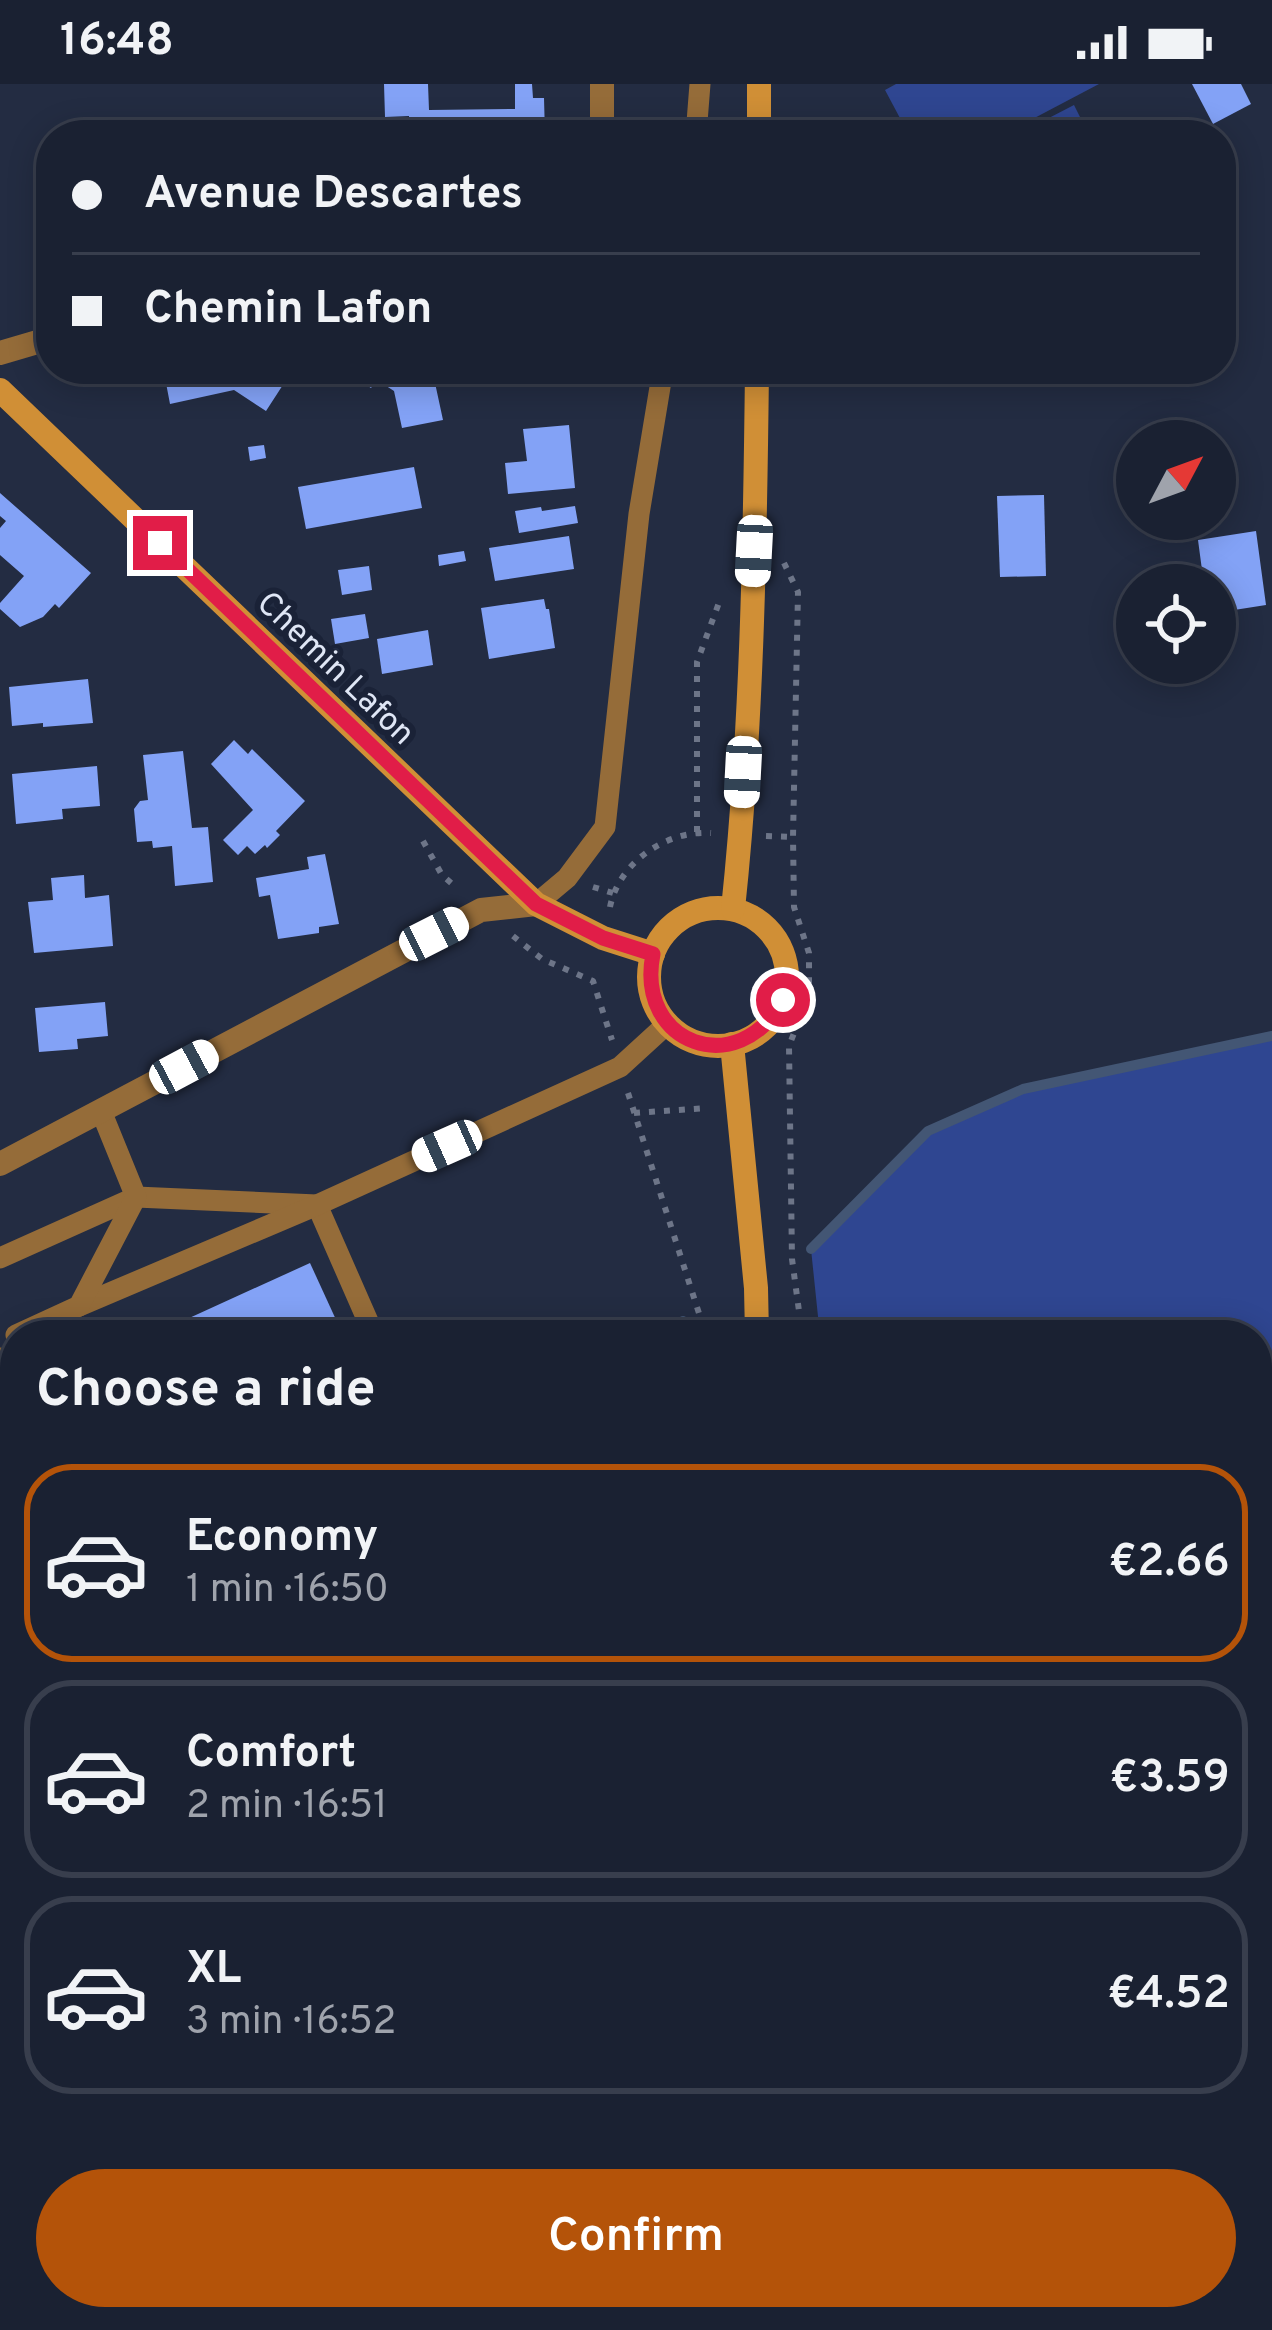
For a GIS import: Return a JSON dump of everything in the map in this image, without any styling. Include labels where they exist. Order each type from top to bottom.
[{"type":"main road","points":[[758,84],[759,120]]},
{"type":"main road","points":[[733,909],[756,506],[757,384]]},
{"type":"main road","name":"Chemin Lafon","points":[[0,390],[536,904],[603,938],[653,954]]},
{"type":"main road","points":[[733,909],[754,917],[772,933],[784,954],[788,977],[772,1021],[754,1036],[732,1045],[709,1045],[686,1038],[667,1024],[651,991],[649,972],[662,936],[676,922],[693,912],[733,909]]},
{"type":"main road","points":[[732,1045],[757,1320]]},
{"type":"street","points":[[602,84],[602,120]]},
{"type":"street","points":[[0,353],[36,342]]},
{"type":"street","points":[[0,1164],[481,910],[536,904]]},
{"type":"lane","points":[[697,120],[700,84]]},
{"type":"lane","points":[[536,904],[567,878],[605,827],[639,514],[661,384]]},
{"type":"lane","points":[[49,1320],[620,1067],[667,1024]]},
{"type":"lane","points":[[79,1306],[136,1197],[101,1111]]},
{"type":"lane","points":[[0,1258],[136,1197],[317,1205]]},
{"type":"lane","points":[[317,1205],[367,1320]]},
{"type":"path","points":[[416,789],[415,827],[442,875],[542,959],[593,981],[701,1320]]},
{"type":"path","points":[[603,938],[613,893],[637,860],[668,839],[697,832],[793,837],[794,908],[809,953],[809,994],[789,1046],[791,1259],[799,1320]]},
{"type":"shaded area","points":[[896,84],[1099,84],[1031,120],[901,120],[885,90]]},
{"type":"shaded area","points":[[1074,105],[1082,120],[1045,120]]},
{"type":"shaded area","points":[[1272,1036],[1272,1320],[818,1320],[811,1249],[928,1131],[1023,1089]]},
{"type":"building","points":[[384,84],[428,84],[429,110],[515,109],[515,84],[532,84],[533,98],[544,98],[545,120],[385,117]]},
{"type":"building","points":[[1192,84],[1241,84],[1251,104],[1211,120]]},
{"type":"building","points":[[166,384],[284,384],[266,411],[234,390],[170,404]]},
{"type":"building","points":[[383,384],[435,384],[443,420],[402,428],[394,391]]},
{"type":"building","points":[[569,425],[575,488],[508,494],[505,463],[527,461],[523,429]]},
{"type":"building","points":[[264,445],[266,458],[250,461],[248,447]]},
{"type":"building","points":[[414,467],[422,508],[306,529],[298,487]]},
{"type":"building","points":[[0,493],[91,573],[59,608],[55,604],[43,617],[20,627],[0,609],[24,576],[0,555],[0,528],[6,521],[0,516]]},
{"type":"building","points":[[1044,495],[1046,576],[1000,577],[997,496]]},
{"type":"building","points":[[575,506],[578,523],[519,533],[515,511]]},
{"type":"building","points":[[1256,531],[1266,605],[1236,610],[1236,564],[1201,564],[1198,540],[1236,540],[1236,534]]},
{"type":"building","points":[[569,536],[574,569],[495,581],[489,548]]},
{"type":"building","points":[[464,551],[466,561],[439,566],[438,555]]},
{"type":"building","points":[[369,566],[372,590],[342,595],[338,570]]},
{"type":"building","points":[[544,599],[555,648],[489,659],[481,608]]},
{"type":"building","points":[[365,614],[369,638],[335,644],[331,619]]},
{"type":"building","points":[[428,630],[433,665],[382,674],[377,639]]},
{"type":"building","points":[[88,679],[93,723],[12,726],[9,687]]},
{"type":"building","points":[[234,740],[248,754],[252,749],[305,801],[276,831],[280,835],[255,854],[247,846],[238,855],[223,840],[253,810],[211,764]]},
{"type":"building","points":[[183,751],[192,828],[208,827],[213,882],[175,886],[172,846],[153,848],[152,841],[137,842],[134,809],[148,800],[143,755]]},
{"type":"building","points":[[97,766],[100,806],[62,809],[63,819],[16,824],[12,774]]},
{"type":"building","points":[[325,854],[339,924],[319,927],[319,933],[278,939],[270,895],[259,897],[256,878],[309,869],[307,857]]},
{"type":"building","points":[[84,875],[85,898],[109,895],[113,946],[34,953],[28,902],[53,900],[51,878]]},
{"type":"building","points":[[105,1002],[108,1036],[77,1039],[78,1049],[39,1052],[35,1008]]},
{"type":"building","points":[[310,1263],[336,1320],[185,1320]]},
{"type":"waterway","points":[[811,1249],[928,1131],[1023,1089],[1272,1036]]},
{"type":"route","points":[[160,543],[536,904],[603,938],[653,954],[649,972],[657,1008],[667,1024],[686,1038],[732,1045],[754,1036],[772,1021],[783,1000]]}]
